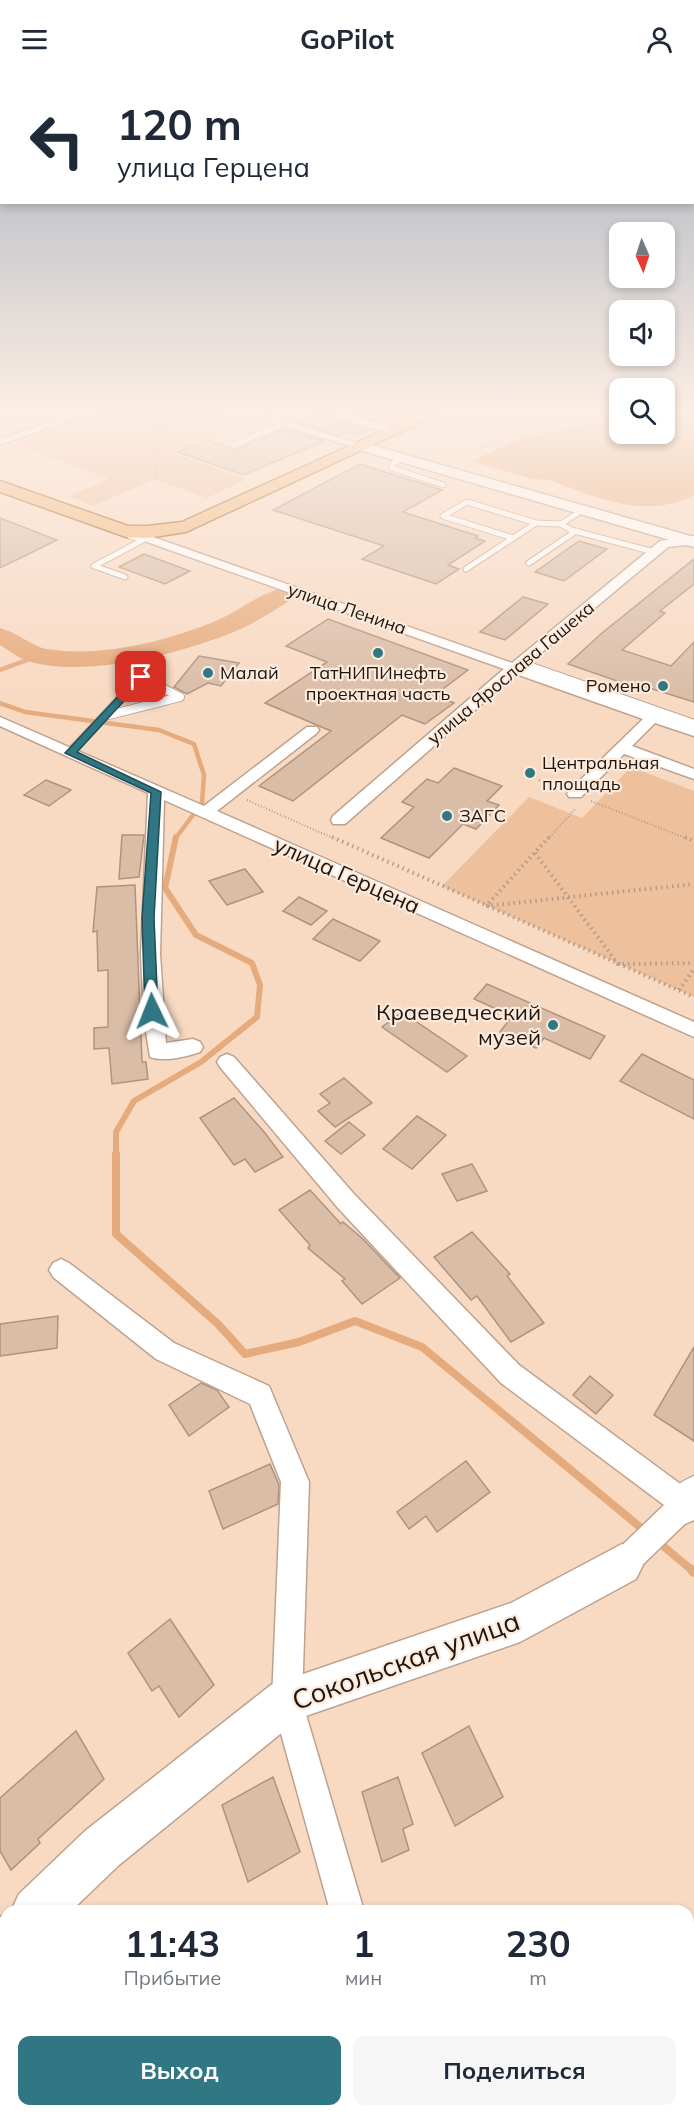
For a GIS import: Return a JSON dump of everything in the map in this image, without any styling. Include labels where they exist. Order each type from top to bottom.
[{"type":"main road","name":"улица Ленина","points":[[59,507],[126,531]]},
{"type":"main road","points":[[126,531],[147,532],[186,527],[229,507]]},
{"type":"street","points":[[573,507],[693,541]]},
{"type":"street","name":"улица Ленина","points":[[126,531],[517,666],[694,732]]},
{"type":"street","name":"улица Ярослава Гашека","points":[[339,820],[517,666],[664,544],[693,541]]},
{"type":"street","points":[[580,796],[653,717]]},
{"type":"street","name":"улица Герцена","points":[[0,722],[694,1030]]},
{"type":"street","points":[[206,812],[312,730]]},
{"type":"street","points":[[622,748],[694,774]]},
{"type":"street","points":[[156,792],[148,918],[152,1011],[157,1052],[193,1047]]},
{"type":"street","points":[[226,1062],[346,1200],[510,1374],[690,1500],[622,1565]]},
{"type":"street","points":[[61,1270],[165,1351],[260,1395],[294,1482],[287,1701],[345,1905]]},
{"type":"street","name":"Сокольская улица","points":[[42,1905],[102,1848],[287,1701],[520,1621],[622,1565]]},
{"type":"lane","points":[[458,507],[443,516],[513,538]]},
{"type":"lane","points":[[484,507],[536,523],[561,524],[576,531],[654,552]]},
{"type":"lane","points":[[561,524],[583,510]]},
{"type":"lane","points":[[466,569],[536,523]]},
{"type":"lane","points":[[126,531],[121,533],[143,540],[94,566],[126,577]]},
{"type":"lane","points":[[529,563],[576,531]]},
{"type":"lane","points":[[517,666],[694,724]]},
{"type":"lane","points":[[70,753],[141,677],[180,698],[105,716]]},
{"type":"path","points":[[539,780],[694,841]]},
{"type":"path","points":[[231,793],[694,997]]},
{"type":"path","points":[[486,906],[535,853],[580,796]]},
{"type":"path","points":[[535,853],[618,964]]},
{"type":"path","points":[[486,906],[694,884]]},
{"type":"path","points":[[618,964],[694,963]]},
{"type":"path","points":[[679,990],[694,969]]},
{"type":"shaded area","points":[[631,767],[694,791],[694,997],[442,886],[529,797],[582,818]]},
{"type":"building","points":[[278,507],[412,507],[403,512],[478,536],[475,538],[485,541],[448,565],[459,569],[436,584],[362,559],[384,546],[273,510]]},
{"type":"building","points":[[0,518],[57,540],[0,568]]},
{"type":"building","points":[[579,541],[607,549],[564,581],[535,572]]},
{"type":"building","points":[[144,554],[190,571],[165,584],[119,567]]},
{"type":"building","points":[[694,559],[694,584],[660,611],[665,613],[622,650],[671,666],[694,642],[694,702],[643,686],[640,689],[568,664],[602,633]]},
{"type":"building","points":[[523,597],[548,604],[505,640],[480,632]]},
{"type":"building","points":[[328,619],[468,670],[435,695],[454,703],[425,724],[402,715],[293,801],[259,786],[331,731],[265,703],[327,662],[286,646]]},
{"type":"building","name":"Малай","points":[[199,656],[239,663],[221,686],[208,683],[187,694],[174,687]]},
{"type":"building","name":"ЗАГС","points":[[454,768],[502,786],[487,801],[499,805],[476,829],[463,824],[429,858],[381,838],[414,807],[402,802],[427,779],[438,783]]},
{"type":"building","points":[[46,780],[71,790],[49,806],[24,795]]},
{"type":"building","points":[[122,835],[144,835],[139,877],[119,879]]},
{"type":"building","points":[[245,869],[263,892],[227,905],[209,881]]},
{"type":"building","points":[[135,885],[142,1062],[146,1062],[148,1079],[112,1084],[109,1048],[94,1049],[94,1028],[108,1027],[108,970],[98,971],[97,931],[93,932],[97,887]]},
{"type":"building","points":[[299,897],[327,911],[311,925],[283,911]]},
{"type":"building","points":[[333,919],[380,941],[360,961],[313,939]]},
{"type":"building","points":[[487,984],[605,1036],[590,1059],[544,1038],[536,1048],[500,1032],[512,1016],[474,999]]},
{"type":"building","points":[[402,1012],[467,1056],[447,1072],[382,1027]]},
{"type":"building","points":[[642,1054],[694,1080],[694,1119],[620,1081]]},
{"type":"building","points":[[344,1078],[372,1103],[335,1127],[318,1111],[330,1103],[320,1094]]},
{"type":"building","points":[[234,1098],[283,1157],[255,1172],[245,1159],[234,1165],[200,1118]]},
{"type":"building","points":[[417,1116],[446,1135],[412,1169],[383,1149]]},
{"type":"building","points":[[349,1122],[365,1135],[341,1154],[325,1141]]},
{"type":"building","points":[[472,1164],[487,1191],[457,1201],[442,1174]]},
{"type":"building","points":[[310,1190],[341,1224],[343,1222],[363,1239],[400,1278],[362,1304],[342,1281],[345,1279],[308,1248],[310,1245],[279,1210]]},
{"type":"building","points":[[472,1232],[510,1274],[507,1276],[544,1323],[511,1342],[477,1296],[471,1300],[434,1257]]},
{"type":"building","points":[[58,1316],[57,1348],[0,1356],[0,1324]]},
{"type":"building","points":[[694,1347],[694,1441],[654,1415]]},
{"type":"building","points":[[590,1376],[613,1395],[596,1414],[573,1395]]},
{"type":"building","points":[[201,1383],[217,1390],[229,1407],[189,1436],[169,1405]]},
{"type":"building","points":[[466,1461],[490,1492],[437,1532],[426,1516],[409,1529],[397,1512]]},
{"type":"building","points":[[270,1464],[279,1485],[278,1504],[223,1529],[209,1491]]},
{"type":"building","points":[[170,1619],[214,1685],[179,1717],[159,1686],[152,1691],[128,1653]]},
{"type":"building","points":[[469,1726],[503,1797],[455,1826],[422,1753]]},
{"type":"building","points":[[76,1731],[104,1779],[38,1839],[40,1843],[11,1870],[0,1851],[0,1798]]},
{"type":"building","points":[[273,1777],[300,1852],[248,1882],[222,1805]]},
{"type":"building","points":[[398,1777],[413,1824],[403,1829],[409,1850],[382,1862],[362,1792]]},
{"type":"waterway","points":[[0,636],[40,656],[84,658],[109,655],[186,640],[228,625],[280,596]]},
{"type":"waterway","points":[[0,670],[38,656]]},
{"type":"waterway","points":[[0,703],[25,712],[159,730],[194,744],[204,775],[202,803],[176,838]]},
{"type":"waterway","points":[[176,838],[165,888],[196,935],[252,963],[260,985],[257,1017],[201,1062],[134,1101],[116,1132],[116,1234],[218,1324],[245,1354],[299,1342],[355,1321],[422,1347],[646,1532]]},
{"type":"waterway","points":[[657,1541],[693,1571]]},
{"type":"place","name":"ТатНИПИнефть проектная часть","points":[[378,653]]},
{"type":"place","name":"Малай","points":[[208,673]]},
{"type":"place","name":"Ромено","points":[[663,686]]},
{"type":"place","name":"Центральная площадь","points":[[530,773]]},
{"type":"place","name":"ЗАГС","points":[[447,816]]},
{"type":"place","name":"Краеведческий музей","points":[[553,1025]]},
{"type":"route","points":[[141,677],[70,753],[156,792],[148,918],[152,1011]]}]
